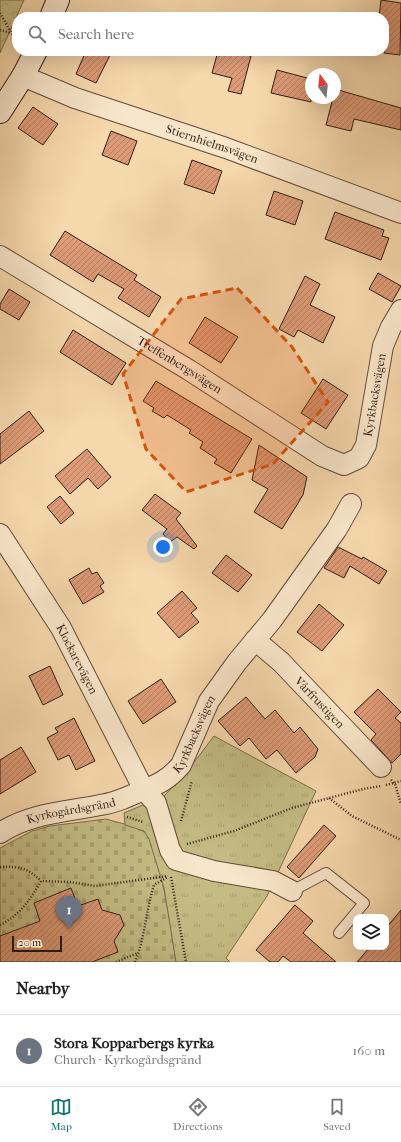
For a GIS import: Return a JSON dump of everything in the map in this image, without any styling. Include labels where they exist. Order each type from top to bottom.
[{"type":"street","points":[[53,12],[58,0]]},
{"type":"street","points":[[0,112],[23,76],[33,56]]},
{"type":"street","name":"Stiernhielmsvägen","points":[[23,76],[75,98],[226,148],[401,213]]},
{"type":"street","name":"Treffenbergsvägen","points":[[0,256],[189,370],[322,456],[344,464],[359,458]]},
{"type":"street","name":"Kyrkbacksvägen","points":[[359,458],[366,445],[383,346],[391,327],[401,310]]},
{"type":"street","name":"Kyrkbacksvägen","points":[[144,790],[164,782],[181,764],[209,701],[272,620],[337,529],[351,504]]},
{"type":"street","name":"Klockarevägen","points":[[0,534],[62,628],[144,790]]},
{"type":"street","name":"Vårfrustigen","points":[[256,640],[281,662],[381,767]]},
{"type":"street","points":[[144,790],[156,803],[172,826],[170,850],[176,860],[214,871],[273,881],[292,891]]},
{"type":"street","name":"Kyrkogårdsgränd","points":[[0,833],[20,822],[69,810],[101,805],[144,790]]},
{"type":"lane","points":[[292,891],[326,873],[364,903],[340,933]]},
{"type":"path","points":[[0,13],[11,33]]},
{"type":"path","points":[[0,30],[11,33]]},
{"type":"path","points":[[101,805],[118,815],[172,826],[192,780],[186,753]]},
{"type":"path","points":[[381,767],[395,784],[401,804]]},
{"type":"path","points":[[186,962],[170,875],[170,850],[234,831],[292,808],[363,789],[395,784],[401,781]]},
{"type":"path","points":[[328,798],[352,816],[401,840]]},
{"type":"path","points":[[0,867],[12,866],[30,871],[41,881],[70,882],[95,886],[170,875]]},
{"type":"path","points":[[135,962],[139,952],[148,902],[154,885],[170,875]]},
{"type":"path","points":[[0,925],[12,919],[28,902],[41,881]]},
{"type":"path","points":[[116,962],[139,952]]},
{"type":"highlighted area","points":[[237,288],[292,347],[328,402],[273,464],[186,492],[146,449],[123,374],[181,299]]},
{"type":"green space","points":[[0,0],[24,0],[19,12],[12,12],[12,26],[0,53]]},
{"type":"green space","points":[[214,736],[316,791],[267,896],[226,958],[230,962],[176,962],[164,888],[149,839],[144,831],[125,825],[124,813],[164,796],[186,773]]},
{"type":"green space","points":[[106,819],[140,830],[144,832],[150,840],[160,872],[176,962],[0,962],[0,848],[32,831],[50,826]]},
{"type":"building","points":[[381,0],[401,3],[400,55],[389,54],[389,12],[380,12]]},
{"type":"building","points":[[84,56],[110,56],[96,83],[76,74]]},
{"type":"building","points":[[217,56],[251,56],[241,94],[228,91],[232,78],[212,73]]},
{"type":"building","points":[[277,70],[305,77],[305,101],[271,93]]},
{"type":"building","points":[[341,91],[401,108],[401,130],[354,119],[351,131],[326,125],[331,104],[341,104]]},
{"type":"building","points":[[33,107],[58,124],[43,145],[18,128]]},
{"type":"building","points":[[111,131],[137,141],[128,165],[102,155]]},
{"type":"building","points":[[192,160],[222,171],[214,194],[184,184]]},
{"type":"building","points":[[274,191],[303,201],[295,225],[266,215]]},
{"type":"building","points":[[335,212],[384,230],[382,236],[389,238],[381,260],[325,239]]},
{"type":"building","points":[[65,231],[137,275],[134,280],[161,297],[149,317],[118,298],[124,289],[98,274],[93,282],[50,255]]},
{"type":"building","points":[[378,273],[401,286],[392,302],[369,289]]},
{"type":"building","points":[[305,276],[320,284],[310,305],[335,317],[323,343],[298,330],[294,337],[279,329]]},
{"type":"building","points":[[9,289],[30,302],[19,320],[0,309],[0,304]]},
{"type":"building","points":[[205,317],[238,337],[221,363],[189,343]]},
{"type":"building","points":[[73,330],[126,363],[112,385],[60,352]]},
{"type":"building","points":[[323,379],[348,395],[326,429],[301,413]]},
{"type":"building","points":[[156,381],[252,439],[231,473],[214,463],[217,459],[200,448],[203,442],[189,433],[191,430],[167,415],[164,418],[152,411],[154,408],[143,401]]},
{"type":"building","points":[[29,411],[44,431],[0,464],[0,434]]},
{"type":"building","points":[[259,445],[307,477],[303,495],[282,529],[254,512],[268,489],[252,480]]},
{"type":"building","points":[[87,449],[111,477],[98,489],[88,478],[70,494],[55,476]]},
{"type":"building","points":[[155,494],[181,513],[176,519],[197,546],[194,549],[177,537],[170,542],[163,534],[167,529],[142,510]]},
{"type":"building","points":[[60,496],[74,513],[61,524],[47,507]]},
{"type":"building","points":[[338,547],[362,559],[363,557],[387,571],[379,584],[350,566],[344,578],[324,568]]},
{"type":"building","points":[[226,555],[252,575],[238,592],[212,573]]},
{"type":"building","points":[[89,568],[92,574],[97,572],[104,583],[100,586],[104,592],[83,604],[69,580]]},
{"type":"building","points":[[182,591],[197,608],[191,613],[199,622],[179,638],[157,613]]},
{"type":"building","points":[[319,604],[344,625],[322,651],[297,632]]},
{"type":"building","points":[[50,666],[63,695],[43,705],[29,676]]},
{"type":"building","points":[[161,679],[176,702],[143,724],[128,701]]},
{"type":"building","points":[[378,689],[401,712],[395,718],[401,723],[401,754],[392,763],[371,740],[376,734],[354,712]]},
{"type":"building","points":[[246,697],[265,719],[275,710],[294,733],[300,727],[318,749],[315,757],[296,773],[277,750],[266,759],[249,738],[240,746],[218,721]]},
{"type":"building","points":[[74,718],[95,761],[76,770],[69,755],[58,760],[47,738],[58,732],[55,728]]},
{"type":"building","points":[[21,747],[36,772],[0,794],[0,760]]},
{"type":"building","points":[[324,825],[336,836],[299,878],[287,867]]},
{"type":"building","points":[[71,888],[78,906],[98,899],[102,910],[120,915],[124,925],[114,941],[118,952],[92,962],[0,962],[0,936],[40,921],[34,903]]},
{"type":"building","points":[[295,905],[313,921],[303,933],[336,962],[291,962],[283,956],[278,962],[270,962],[256,950]]},
{"type":"building","points":[[401,910],[401,962],[357,962],[367,950],[389,950],[389,924]]},
{"type":"place","name":"Stora Kopparbergs kyrka","points":[[69,929]]}]
